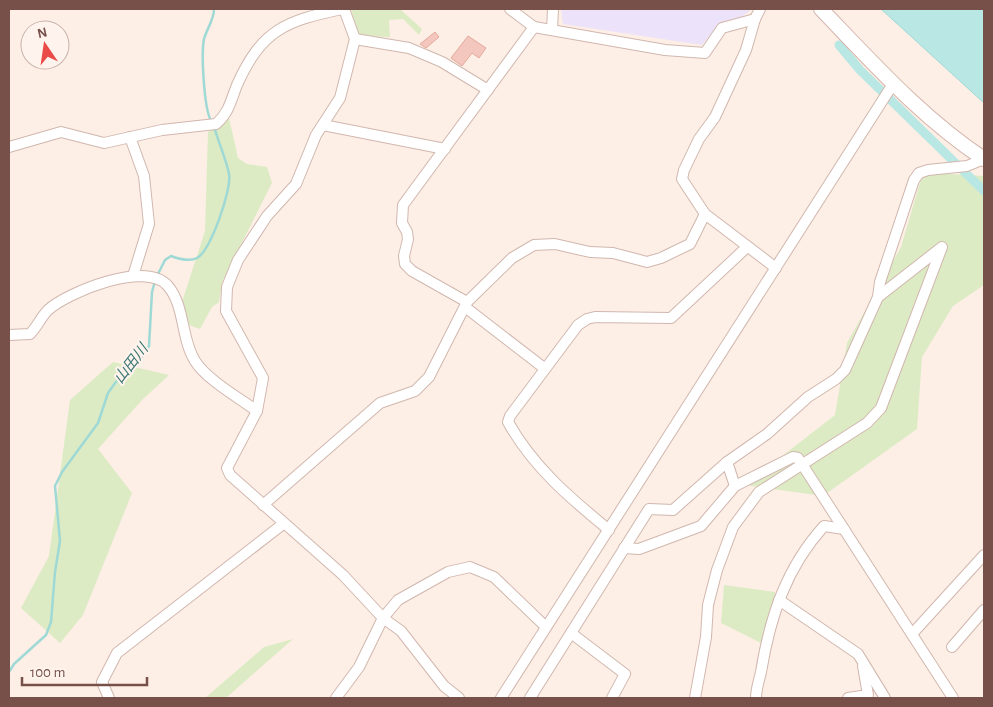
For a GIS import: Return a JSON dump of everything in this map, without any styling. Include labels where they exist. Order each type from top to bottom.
[{"type":"street","points":[[9,147],[62,132],[104,143],[162,130],[216,124],[228,110],[245,68],[259,45],[286,25],[303,18],[343,9],[355,39],[340,98],[316,135],[296,184],[262,223],[238,260],[227,287],[226,311],[263,378],[257,411],[227,468],[230,475],[283,524],[343,575],[383,618],[401,630],[444,686],[459,698]]},
{"type":"street","points":[[510,9],[534,27],[665,50],[705,53],[722,28],[758,14]]},
{"type":"street","points":[[552,30],[553,9]]},
{"type":"street","points":[[821,9],[893,84],[939,127],[984,159]]},
{"type":"street","points":[[758,14],[746,50],[715,117],[700,139],[684,170],[682,179],[705,214],[776,268]]},
{"type":"street","points":[[534,27],[403,205],[402,223],[407,232],[408,240],[404,256],[405,264],[412,271],[466,305],[544,368]]},
{"type":"street","points":[[355,39],[409,48],[449,66],[488,90]]},
{"type":"street","points":[[501,698],[893,84]]},
{"type":"street","points":[[323,125],[445,149]]},
{"type":"street","points":[[130,137],[144,176],[148,224],[133,276]]},
{"type":"street","points":[[530,698],[649,509],[673,510],[727,462],[767,434],[808,397],[836,379],[845,370],[878,297],[880,282],[903,208],[914,180],[919,173],[928,170],[968,166],[984,159]]},
{"type":"street","points":[[263,505],[380,403],[415,390],[429,377],[451,338],[466,305],[512,258],[534,245],[555,244],[590,252],[613,253],[647,262],[661,258],[690,244],[705,214]]},
{"type":"street","points":[[609,530],[559,489],[522,447],[508,422],[510,416],[578,325],[587,319],[595,317],[671,318],[747,247]]},
{"type":"street","points":[[695,698],[706,637],[708,605],[724,547],[734,527],[758,492],[867,423],[881,408],[942,247],[878,297]]},
{"type":"street","points":[[9,335],[30,334],[48,311],[76,291],[133,276],[148,277],[168,285],[176,298],[194,360],[201,370],[257,411]]},
{"type":"street","points":[[624,548],[639,549],[701,526],[735,486],[793,456],[798,458],[953,698]]},
{"type":"street","points":[[727,462],[735,486]]},
{"type":"street","points":[[109,698],[102,682],[117,652],[283,524]]},
{"type":"street","points":[[756,698],[769,632],[789,574],[805,547],[824,526],[844,529]]},
{"type":"street","points":[[912,634],[983,561]]},
{"type":"street","points":[[336,698],[360,667],[383,618],[398,600],[448,572],[470,567],[494,577],[546,627]]},
{"type":"street","points":[[779,600],[858,654],[886,698]]},
{"type":"street","points":[[952,647],[984,610]]},
{"type":"street","points":[[571,633],[625,674],[612,698]]},
{"type":"street","points":[[848,698],[868,695],[862,660]]},
{"type":"shaded area","points":[[561,9],[752,9],[741,17],[720,23],[702,45],[563,24]]},
{"type":"green space","points":[[351,9],[400,9],[422,29],[419,35],[403,19],[389,20],[390,37],[359,36]]},
{"type":"green space","points":[[229,118],[238,158],[247,164],[267,167],[272,183],[222,282],[219,302],[212,307],[200,329],[189,325],[182,302],[205,231],[208,132]]},
{"type":"green space","points":[[932,173],[984,176],[984,285],[953,306],[922,357],[917,429],[823,496],[745,485],[835,415],[847,343],[901,247],[922,176]]},
{"type":"green space","points":[[113,362],[169,375],[142,400],[98,449],[132,493],[83,615],[60,643],[21,608],[49,556],[70,400]]},
{"type":"green space","points":[[724,585],[775,592],[771,648],[721,623]]},
{"type":"green space","points":[[293,639],[226,698],[205,698],[264,647]]},
{"type":"water","points":[[881,9],[984,9],[984,103]]},
{"type":"building","points":[[435,32],[439,37],[426,48],[420,44]]},
{"type":"building","points":[[468,36],[486,48],[479,58],[472,53],[462,66],[451,58]]},
{"type":"waterway","name":"山田川","points":[[211,121],[205,93],[203,56],[204,39],[213,17],[214,9]]},
{"type":"waterway","points":[[839,45],[860,70],[984,191]]},
{"type":"waterway","name":"山田川","points":[[157,276],[165,260],[171,256],[187,260],[197,258],[203,253],[219,219],[227,192],[229,174],[214,126]]},
{"type":"waterway","name":"山田川","points":[[9,672],[14,664],[46,635],[51,622],[55,572],[60,541],[55,486],[62,472],[98,423],[108,393],[123,372],[143,356],[149,346],[152,292],[155,281]]}]
